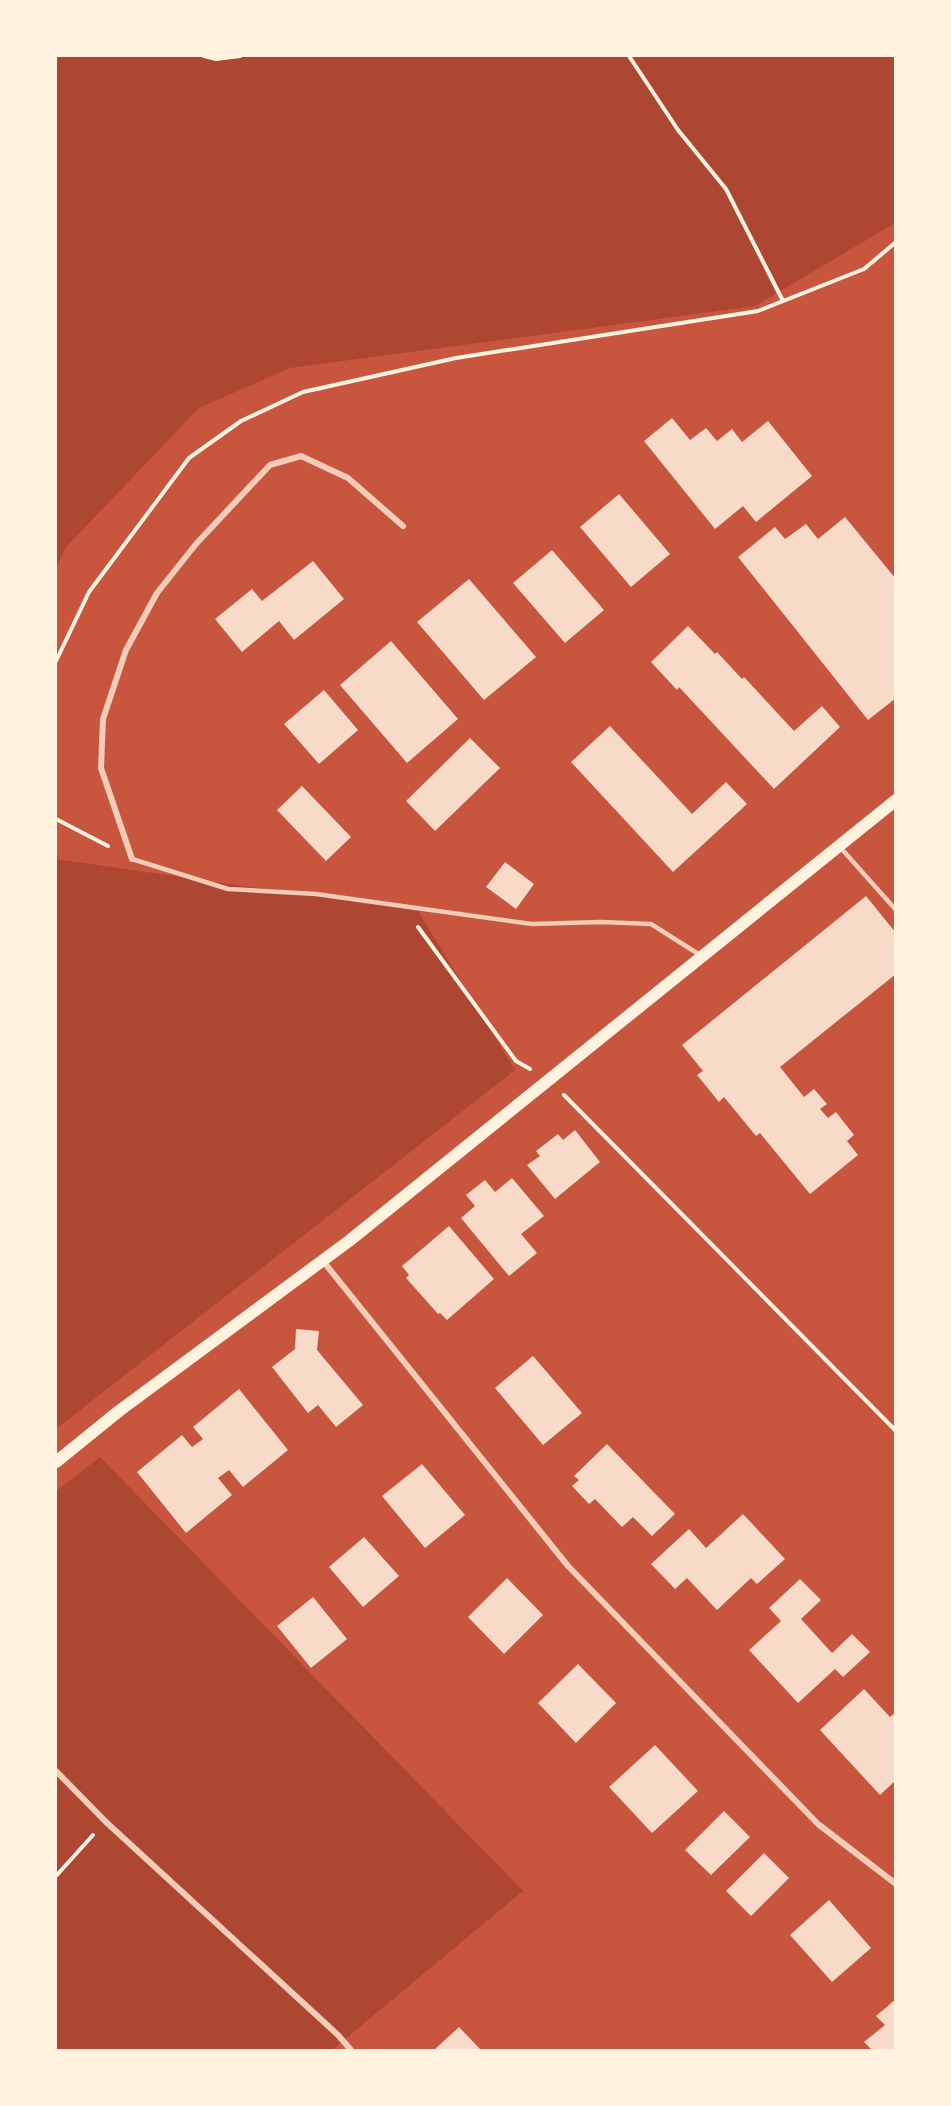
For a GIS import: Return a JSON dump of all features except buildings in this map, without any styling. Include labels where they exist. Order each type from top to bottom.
[{"type":"main road","points":[[56,1462],[128,1404],[349,1241],[896,800]]},
{"type":"street","points":[[132,859],[101,768],[103,719],[126,650],[157,593],[189,553],[270,465],[302,456],[348,478],[403,526]]},
{"type":"street","points":[[322,1260],[568,1566],[818,1824],[896,1884]]},
{"type":"street","points":[[56,1771],[106,1822],[338,2035],[351,2050]]},
{"type":"lane","points":[[839,846],[896,910]]},
{"type":"lane","points":[[132,859],[228,889],[316,894],[532,924],[601,922],[651,924],[702,957]]},
{"type":"path","points":[[204,56],[216,59],[240,56]]},
{"type":"path","points":[[629,56],[678,130],[726,189],[783,301]]},
{"type":"path","points":[[56,661],[89,592],[189,458],[241,421],[303,392],[445,360],[758,311],[864,269],[896,242]]},
{"type":"path","points":[[56,819],[132,859]]},
{"type":"path","points":[[402,905],[516,1061],[548,1080],[896,1431]]},
{"type":"path","points":[[56,1876],[106,1822]]},
{"type":"shaded area","points":[[56,56],[895,56],[895,223],[755,306],[290,368],[199,408],[66,547],[56,568]]},
{"type":"shaded area","points":[[56,859],[418,911],[515,1070],[56,1429]]},
{"type":"shaded area","points":[[100,1457],[523,1891],[332,2050],[56,2050],[56,1491]]}]
